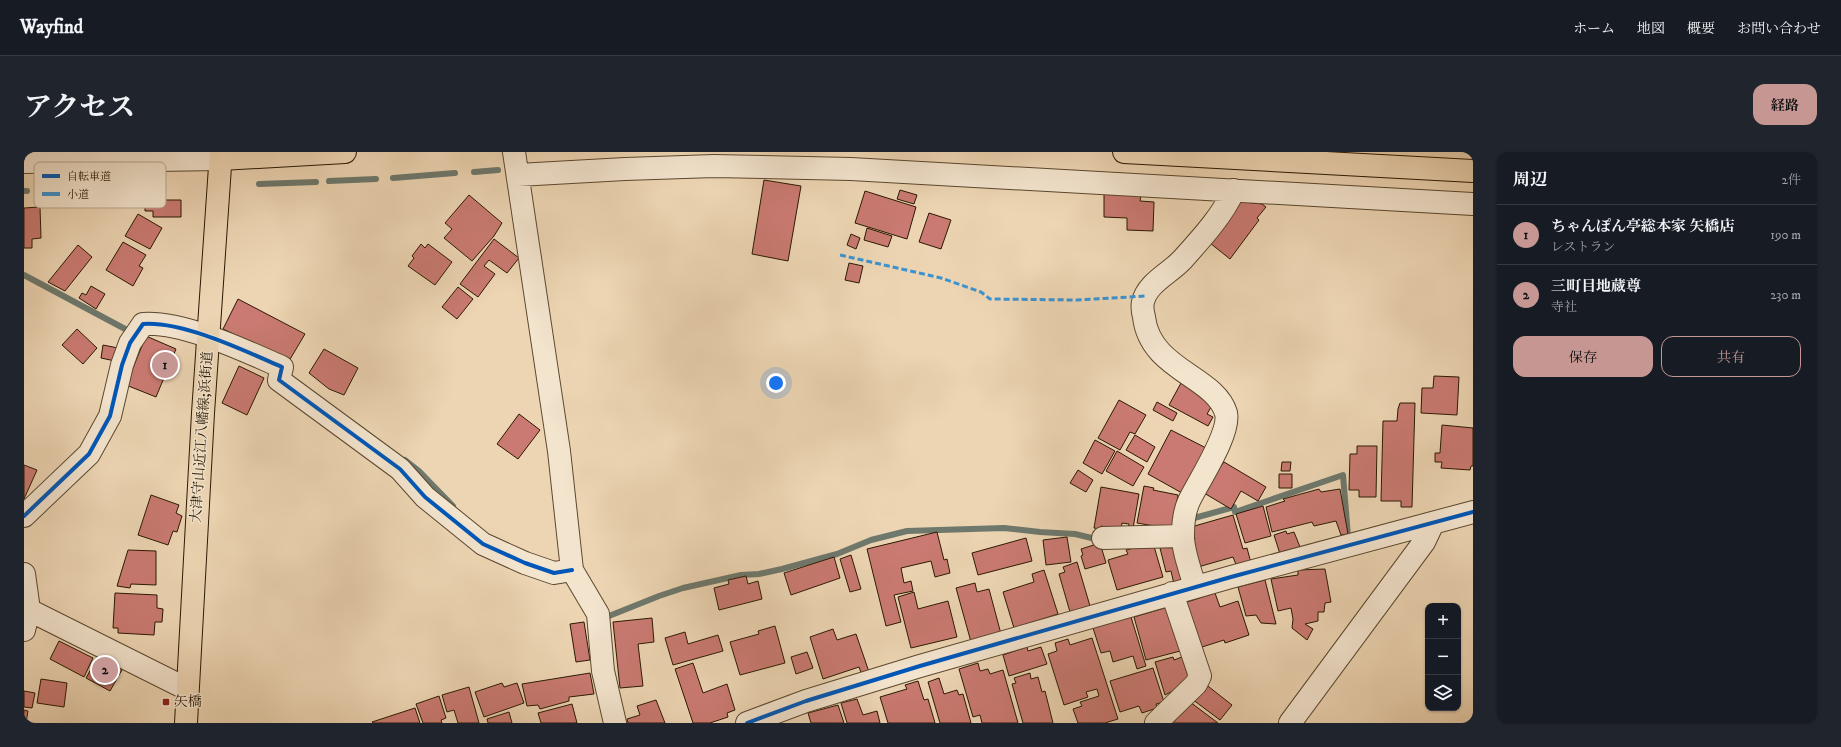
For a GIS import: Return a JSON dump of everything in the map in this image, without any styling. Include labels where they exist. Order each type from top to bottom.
[{"type":"main road","points":[[230,155],[346,152]]},
{"type":"main road","points":[[1124,152],[1266,156],[1473,171]]},
{"type":"main road","name":"大津守山近江八幡線;浜街道","points":[[186,723],[209,337],[230,155]]},
{"type":"street","points":[[514,152],[559,451],[572,570],[598,614],[603,671],[615,723]]},
{"type":"street","points":[[24,162],[230,155]]},
{"type":"street","points":[[518,175],[714,166],[850,168],[913,174],[1473,204]]},
{"type":"street","points":[[1196,587],[1182,536],[1188,502],[1216,452],[1226,422],[1226,414],[1220,401],[1161,353],[1153,342],[1145,324],[1143,302],[1156,282],[1181,261],[1213,223],[1234,190]]},
{"type":"street","points":[[24,516],[89,454],[110,416],[122,365],[130,343],[143,324],[157,323],[209,337],[282,367],[279,380],[400,469],[426,497],[483,544],[525,563],[554,573],[572,570]]},
{"type":"street","points":[[747,723],[821,696],[1196,587],[1473,512]]},
{"type":"street","points":[[1290,723],[1424,542],[1433,523]]},
{"type":"street","points":[[1103,538],[1182,536]]},
{"type":"street","points":[[24,574],[26,620],[187,689]]},
{"type":"street","points":[[1156,723],[1196,684],[1200,676],[1172,594]]},
{"type":"building","points":[[764,180],[801,186],[788,261],[752,254]]},
{"type":"building","points":[[900,190],[917,195],[914,204],[897,199]]},
{"type":"building","points":[[865,191],[916,207],[907,239],[855,223]]},
{"type":"building","points":[[1104,194],[1141,195],[1140,201],[1154,202],[1153,231],[1127,230],[1127,218],[1104,217]]},
{"type":"building","points":[[469,195],[502,223],[494,236],[472,261],[444,238],[452,229],[445,223]]},
{"type":"building","points":[[166,200],[181,200],[181,217],[153,217],[153,211],[145,211],[145,208],[166,208]]},
{"type":"building","points":[[1236,201],[1262,204],[1266,207],[1257,218],[1259,220],[1230,259],[1205,239]]},
{"type":"building","points":[[24,208],[40,208],[41,238],[32,239],[32,248],[24,248]]},
{"type":"building","points":[[929,213],[951,220],[941,249],[919,242]]},
{"type":"building","points":[[138,214],[162,228],[150,249],[125,236]]},
{"type":"building","points":[[867,228],[892,236],[888,247],[864,240]]},
{"type":"building","points":[[851,234],[860,238],[856,249],[847,245]]},
{"type":"building","points":[[494,239],[519,258],[507,273],[489,260],[484,266],[495,274],[478,297],[460,284]]},
{"type":"building","points":[[123,242],[146,255],[139,266],[143,268],[133,286],[106,270]]},
{"type":"building","points":[[421,244],[425,248],[428,244],[452,262],[435,285],[408,266],[414,258],[412,256]]},
{"type":"building","points":[[78,245],[92,257],[65,291],[48,282]]},
{"type":"building","points":[[849,263],[863,266],[859,283],[845,280]]},
{"type":"building","points":[[91,286],[105,294],[96,309],[79,298],[82,293],[86,295]]},
{"type":"building","points":[[458,287],[473,299],[457,319],[442,307]]},
{"type":"building","points":[[238,299],[305,334],[289,361],[223,329]]},
{"type":"building","points":[[77,329],[97,348],[83,364],[62,345]]},
{"type":"building","points":[[146,336],[176,349],[156,397],[126,385]]},
{"type":"building","points":[[103,345],[118,348],[115,361],[101,358]]},
{"type":"building","points":[[324,349],[358,368],[344,395],[329,389],[309,373]]},
{"type":"building","points":[[239,366],[264,378],[247,415],[222,403]]},
{"type":"building","points":[[1434,376],[1459,377],[1457,415],[1421,413],[1422,388],[1433,388]]},
{"type":"building","points":[[1181,383],[1214,402],[1207,414],[1213,417],[1208,426],[1169,405]]},
{"type":"building","points":[[1119,400],[1146,415],[1135,434],[1130,432],[1120,450],[1098,438]]},
{"type":"building","points":[[1157,402],[1177,413],[1173,421],[1153,410]]},
{"type":"building","points":[[1400,403],[1415,403],[1412,507],[1401,507],[1401,501],[1381,501],[1383,421],[1397,421]]},
{"type":"building","points":[[519,414],[540,430],[518,459],[497,444]]},
{"type":"building","points":[[1442,425],[1473,428],[1473,466],[1471,466],[1470,470],[1441,468],[1442,462],[1435,462],[1435,453],[1440,453]]},
{"type":"building","points":[[1171,430],[1210,450],[1182,493],[1148,474]]},
{"type":"building","points":[[1135,435],[1155,447],[1147,462],[1126,450]]},
{"type":"building","points":[[1095,440],[1115,451],[1102,474],[1083,463]]},
{"type":"building","points":[[1357,446],[1377,446],[1376,497],[1359,497],[1359,490],[1349,490],[1350,454],[1357,454]]},
{"type":"building","points":[[1117,451],[1144,467],[1133,486],[1106,471]]},
{"type":"building","points":[[1224,462],[1266,487],[1258,501],[1241,491],[1231,509],[1204,493],[1218,464],[1221,466]]},
{"type":"building","points":[[1282,462],[1291,462],[1290,471],[1281,471]]},
{"type":"building","points":[[24,465],[37,470],[24,499]]},
{"type":"building","points":[[1078,470],[1093,480],[1086,492],[1070,483]]},
{"type":"building","points":[[1279,474],[1292,474],[1292,488],[1279,488]]},
{"type":"building","points":[[1144,486],[1154,488],[1153,490],[1178,495],[1172,529],[1137,523]]},
{"type":"building","points":[[1101,487],[1139,494],[1132,534],[1127,533],[1129,524],[1122,523],[1121,530],[1101,526],[1101,529],[1094,528]]},
{"type":"building","points":[[1319,489],[1321,492],[1340,489],[1348,534],[1341,535],[1336,521],[1314,526],[1312,522],[1272,532],[1266,507],[1285,501],[1283,499]]},
{"type":"building","points":[[151,495],[179,505],[176,513],[182,516],[177,532],[173,531],[168,545],[138,535]]},
{"type":"building","points":[[1263,506],[1271,536],[1245,543],[1236,514]]},
{"type":"building","points":[[1233,515],[1243,549],[1247,548],[1251,563],[1237,567],[1233,557],[1198,567],[1190,540],[1195,539],[1191,527]]},
{"type":"building","points":[[1286,531],[1287,534],[1294,532],[1300,547],[1280,554],[1274,535]]},
{"type":"building","points":[[937,532],[944,560],[947,559],[950,573],[935,577],[931,561],[901,568],[904,583],[911,581],[913,591],[894,595],[901,622],[886,626],[867,549]]},
{"type":"building","points":[[1067,537],[1071,562],[1046,565],[1043,540]]},
{"type":"building","points":[[1026,538],[1032,561],[978,575],[972,553]]},
{"type":"building","points":[[1100,543],[1106,563],[1085,569],[1081,556],[1083,555],[1081,549]]},
{"type":"building","points":[[1153,543],[1163,577],[1117,590],[1108,560],[1128,554],[1126,550]]},
{"type":"building","points":[[1177,543],[1188,580],[1174,584],[1171,571],[1166,572],[1160,548]]},
{"type":"building","points":[[128,550],[156,551],[156,585],[131,584],[130,588],[117,586]]},
{"type":"building","points":[[851,555],[861,589],[850,592],[840,559]]},
{"type":"building","points":[[834,557],[840,578],[791,595],[784,573]]},
{"type":"building","points":[[1077,562],[1090,606],[1070,612],[1059,574],[1065,572],[1063,567]]},
{"type":"building","points":[[1325,569],[1331,602],[1325,603],[1324,612],[1318,612],[1318,621],[1305,624],[1313,629],[1307,640],[1292,628],[1293,619],[1291,608],[1278,611],[1271,579],[1298,575],[1298,570]]},
{"type":"building","points":[[1044,570],[1058,614],[1014,628],[1003,592],[1034,582],[1032,574]]},
{"type":"building","points":[[746,576],[748,584],[758,581],[762,599],[719,610],[714,588],[729,584],[728,580]]},
{"type":"building","points":[[1265,580],[1276,624],[1261,623],[1256,615],[1246,616],[1238,587]]},
{"type":"building","points":[[975,583],[977,592],[989,589],[1001,634],[971,642],[956,588]]},
{"type":"building","points":[[914,592],[918,609],[948,601],[957,637],[911,648],[898,597]]},
{"type":"building","points":[[115,593],[157,595],[157,608],[163,609],[162,622],[155,622],[154,635],[118,633],[118,628],[113,628]]},
{"type":"building","points":[[1215,593],[1220,607],[1238,601],[1249,635],[1225,643],[1224,640],[1199,648],[1184,603]]},
{"type":"building","points":[[1168,607],[1184,650],[1146,660],[1134,617]]},
{"type":"building","points":[[1131,617],[1146,666],[1137,669],[1133,656],[1113,662],[1110,651],[1101,653],[1093,628]]},
{"type":"building","points":[[652,618],[654,642],[638,644],[643,686],[620,688],[613,622]]},
{"type":"building","points":[[584,622],[590,660],[576,662],[570,624]]},
{"type":"building","points":[[775,626],[785,663],[740,675],[730,642],[759,634],[758,631]]},
{"type":"building","points":[[833,629],[837,640],[856,634],[869,672],[862,675],[859,667],[823,679],[810,637]]},
{"type":"building","points":[[685,632],[688,644],[718,635],[723,651],[673,665],[665,638]]},
{"type":"building","points":[[1092,638],[1118,719],[1105,723],[1078,723],[1073,709],[1082,706],[1080,702],[1099,696],[1097,689],[1086,692],[1088,697],[1064,705],[1048,654],[1057,651],[1055,643],[1068,639],[1070,645]]},
{"type":"building","points":[[59,641],[93,658],[84,677],[50,659]]},
{"type":"building","points":[[1027,647],[1028,651],[1041,647],[1047,664],[1009,676],[1003,655]]},
{"type":"building","points":[[807,652],[813,668],[796,674],[791,657]]},
{"type":"building","points":[[99,655],[123,668],[110,691],[86,678]]},
{"type":"building","points":[[1173,657],[1174,660],[1182,657],[1190,682],[1165,695],[1155,662]]},
{"type":"building","points":[[693,663],[703,693],[727,684],[735,710],[727,713],[728,717],[710,723],[693,723],[675,669]]},
{"type":"building","points":[[978,663],[980,671],[988,669],[990,674],[1003,670],[1018,723],[982,723],[980,715],[973,717],[959,669]]},
{"type":"building","points":[[1153,668],[1164,702],[1156,704],[1157,708],[1142,713],[1139,706],[1120,712],[1110,681]]},
{"type":"building","points":[[590,673],[594,694],[569,697],[569,701],[540,709],[538,705],[527,706],[522,684]]},
{"type":"building","points":[[1030,673],[1031,679],[1038,677],[1042,692],[1045,691],[1053,723],[1023,723],[1012,684],[1016,683],[1014,678]]},
{"type":"building","points":[[939,678],[944,694],[957,690],[959,695],[963,694],[971,723],[940,723],[928,682]]},
{"type":"building","points":[[41,679],[67,683],[64,707],[37,703]]},
{"type":"building","points":[[918,681],[924,700],[928,699],[935,723],[888,723],[880,697],[907,689],[905,685]]},
{"type":"building","points":[[502,683],[504,687],[517,683],[524,703],[484,717],[475,692]]},
{"type":"building","points":[[1204,683],[1232,705],[1220,720],[1192,699]]},
{"type":"building","points":[[469,687],[479,723],[458,723],[454,710],[447,712],[442,695]]},
{"type":"building","points":[[24,691],[35,693],[32,708],[24,707]]},
{"type":"building","points":[[439,696],[446,718],[441,720],[442,723],[423,723],[416,704]]},
{"type":"building","points":[[857,699],[863,715],[877,711],[880,723],[847,723],[841,703]]},
{"type":"building","points":[[656,700],[665,723],[628,723],[627,719],[640,715],[637,706]]},
{"type":"building","points":[[1190,702],[1218,723],[1169,723],[1176,715],[1178,717]]},
{"type":"building","points":[[572,704],[577,723],[541,723],[538,713]]},
{"type":"building","points":[[838,705],[844,723],[811,723],[808,713]]},
{"type":"building","points":[[415,708],[420,723],[372,722]]},
{"type":"building","points":[[24,710],[28,711],[26,723],[24,723]]},
{"type":"building","points":[[509,712],[512,723],[488,723],[487,719]]},
{"type":"waterway","points":[[474,172],[498,170]]},
{"type":"waterway","points":[[393,178],[455,173]]},
{"type":"waterway","points":[[329,181],[376,179]]},
{"type":"waterway","points":[[259,184],[316,182]]},
{"type":"waterway","points":[[24,275],[127,330]]},
{"type":"waterway","points":[[405,460],[419,471],[453,506]]},
{"type":"waterway","points":[[1187,520],[1234,507],[1235,512],[1343,475],[1348,536]]},
{"type":"waterway","points":[[609,616],[683,588],[741,575],[759,574],[782,569],[837,554],[871,540],[907,531],[1004,528],[1075,534],[1100,540]]},
{"type":"marked path","points":[[840,255],[941,278],[981,292],[990,299],[1077,300],[1146,296]]},
{"type":"cycle path","points":[[24,516],[89,454],[110,416],[122,365],[130,343],[143,324],[159,324],[176,327],[214,338],[282,367],[279,380],[400,469],[425,497],[483,544],[525,563],[554,573],[572,570]]},
{"type":"cycle path","points":[[747,723],[806,701],[920,666],[1231,577],[1473,512]]},
{"type":"place","name":"ちゃんぽん亭総本家 矢橋店","points":[[165,365]]},
{"type":"place","name":"三町目地蔵尊","points":[[105,670]]},
{"type":"place","name":"矢橋","points":[[166,702]]}]
